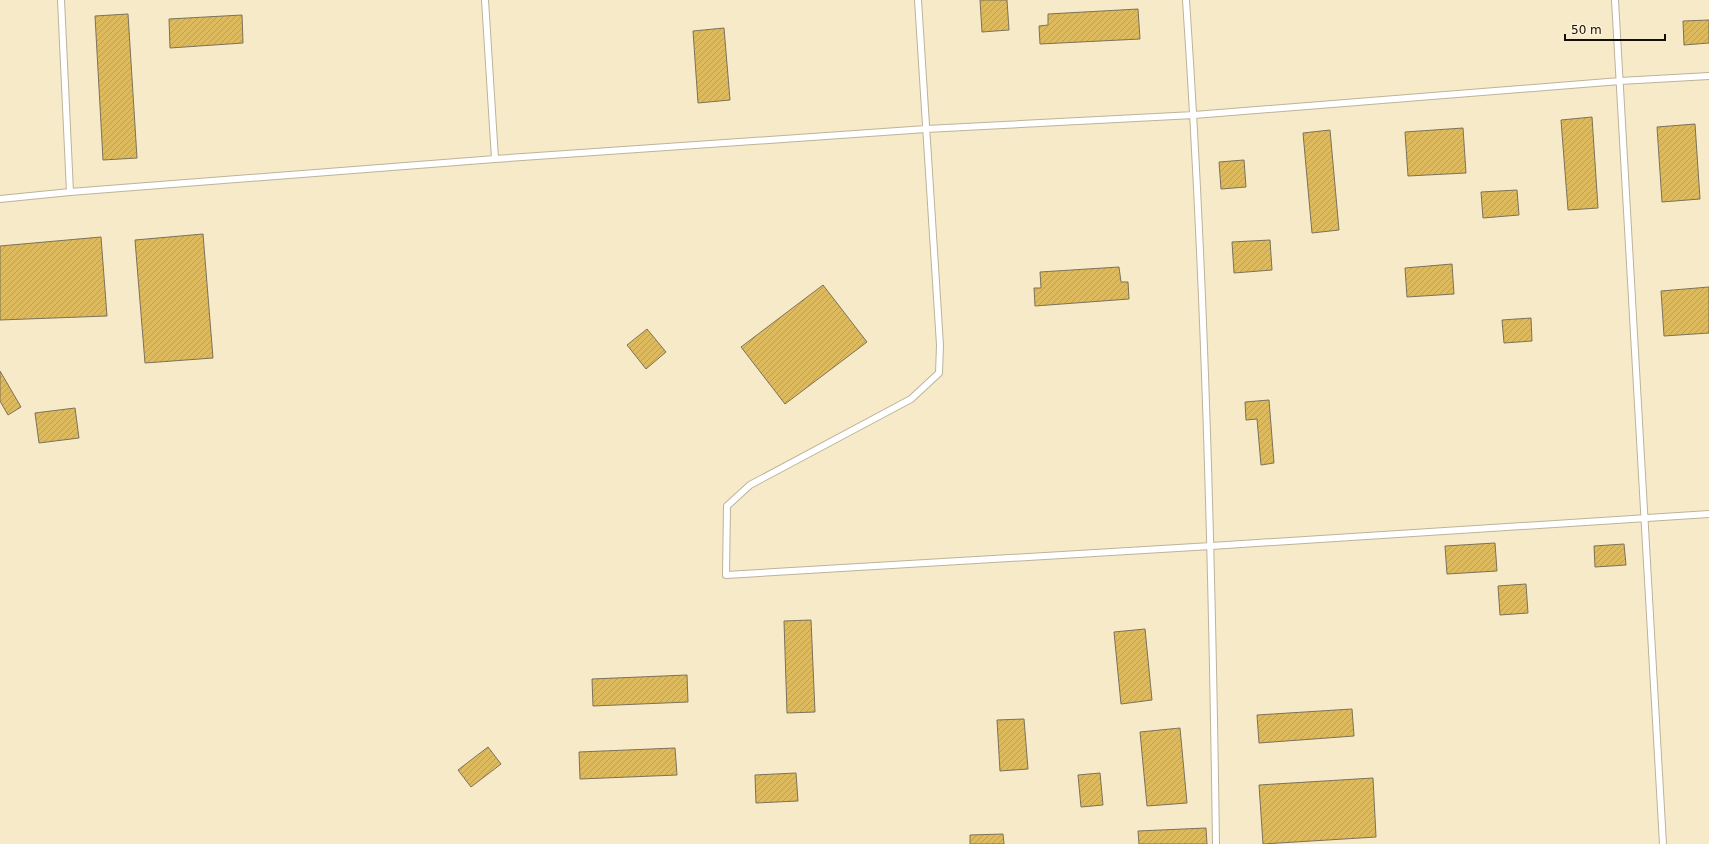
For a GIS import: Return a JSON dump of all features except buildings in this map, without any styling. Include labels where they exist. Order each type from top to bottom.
[{"type":"lane","points":[[61,0],[70,192]]},
{"type":"lane","points":[[485,0],[495,159]]},
{"type":"lane","points":[[918,0],[940,345],[939,373],[911,399],[750,485],[733,501],[728,506],[726,575],[1709,514]]},
{"type":"lane","points":[[1186,0],[1194,115],[1211,546],[1216,844]]},
{"type":"lane","points":[[1615,0],[1663,844]]},
{"type":"lane","points":[[0,199],[70,192],[495,159],[926,129],[1194,115],[1620,81],[1709,76]]},
{"type":"shaded area","points":[[0,0],[1709,0],[1709,844],[0,844]]}]
